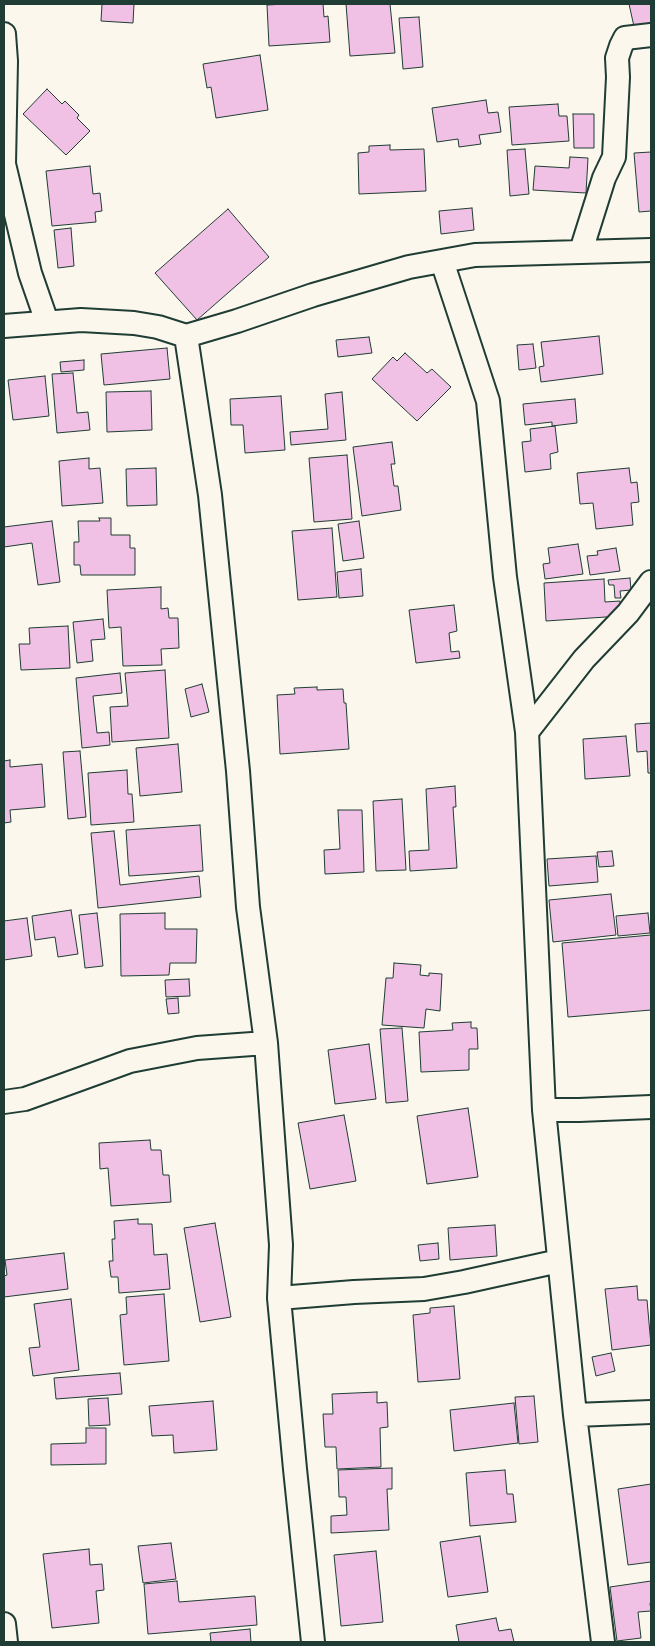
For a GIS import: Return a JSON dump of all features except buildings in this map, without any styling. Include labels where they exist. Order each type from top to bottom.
[{"type":"street","points":[[4,34],[6,61],[4,164],[30,273],[47,322]]},
{"type":"street","points":[[581,251],[604,178],[614,156],[618,77],[617,58],[620,46],[625,38],[651,35]]},
{"type":"street","points":[[4,326],[81,320],[134,323],[158,327],[186,336],[313,295],[409,267],[475,256],[651,250]]},
{"type":"street","points":[[442,261],[488,401],[505,577],[527,732],[544,1110],[575,1415],[602,1642]]},
{"type":"street","points":[[186,336],[211,504],[238,771],[248,907],[266,1043],[280,1245],[279,1298],[294,1469],[313,1642]]},
{"type":"street","points":[[527,732],[584,659],[628,612],[651,582]]},
{"type":"street","points":[[4,1102],[25,1099],[130,1061],[197,1048],[266,1043]]},
{"type":"street","points":[[544,1110],[651,1107]]},
{"type":"street","points":[[279,1298],[424,1289],[464,1282],[559,1260]]},
{"type":"street","points":[[575,1415],[651,1412]]},
{"type":"street","points":[[4,1624],[6,1642]]}]
